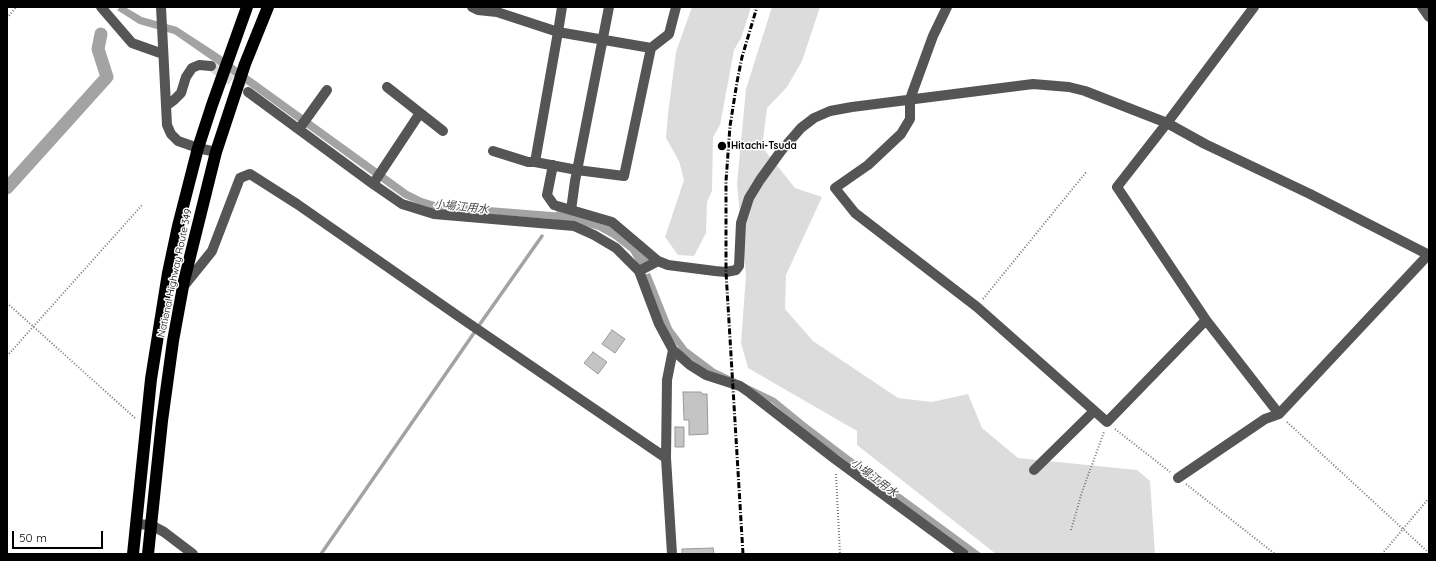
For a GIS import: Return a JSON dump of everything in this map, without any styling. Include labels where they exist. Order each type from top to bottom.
[{"type":"highway","name":"National Highway Route 349","points":[[133,554],[146,419],[168,273],[178,226],[198,148],[216,92],[247,7]]},
{"type":"highway","name":"National Highway Route 349","points":[[148,554],[165,401],[173,341],[183,287],[216,152],[245,64],[268,7]]},
{"type":"street","points":[[100,7],[132,43],[163,54]]},
{"type":"street","points":[[161,7],[167,125],[171,134],[178,140],[198,148],[216,152]]},
{"type":"street","points":[[472,7],[478,10],[498,10],[558,32],[651,48]]},
{"type":"street","points":[[535,162],[562,7]]},
{"type":"street","points":[[571,210],[577,170],[609,7]]},
{"type":"street","points":[[493,151],[528,162],[624,176],[651,48],[669,34],[676,7]]},
{"type":"street","points":[[947,7],[933,36],[910,99],[910,119],[901,134],[868,166],[835,188],[855,213],[977,307],[1107,422],[1206,320]]},
{"type":"street","points":[[1254,7],[1117,187],[1206,320],[1279,414]]},
{"type":"street","points":[[1422,7],[1429,17]]},
{"type":"street","points":[[166,106],[181,93],[186,77],[192,68],[199,65],[211,66]]},
{"type":"street","points":[[553,165],[547,195],[554,205],[612,222],[658,262],[668,265],[726,272],[736,270],[739,266],[741,223],[749,198],[781,151],[800,128],[814,118],[830,111],[910,99],[1019,84],[1050,84],[1085,91],[1167,123],[1205,144],[1310,194],[1429,255],[1279,414],[1265,419],[1178,478]]},
{"type":"street","points":[[388,87],[443,131]]},
{"type":"street","points":[[303,124],[327,90]]},
{"type":"street","points":[[248,92],[303,124],[378,178],[402,204],[434,214],[574,226],[594,235],[616,248],[639,271],[659,324],[673,350],[690,365],[706,375],[740,386],[835,459],[964,554]]},
{"type":"street","points":[[378,178],[420,113]]},
{"type":"street","points":[[183,287],[212,251],[240,178],[250,174],[297,204],[666,458]]},
{"type":"street","points":[[639,271],[658,262]]},
{"type":"street","points":[[672,554],[666,458],[667,380],[673,350]]},
{"type":"street","points":[[1034,470],[1094,411]]},
{"type":"street","points":[[136,524],[151,525],[164,532],[193,554]]},
{"type":"path","points":[[7,18],[16,7]]},
{"type":"path","points":[[977,307],[1087,171]]},
{"type":"path","points":[[7,356],[143,204]]},
{"type":"path","points":[[7,303],[134,418],[146,419]]},
{"type":"path","points":[[1279,414],[1429,554]]},
{"type":"path","points":[[1071,530],[1082,492],[1107,422],[1275,554]]},
{"type":"path","points":[[835,459],[840,554]]},
{"type":"path","points":[[1382,554],[1429,498]]},
{"type":"shaded area","points":[[692,7],[751,7],[741,38],[734,50],[720,125],[713,137],[712,191],[707,202],[706,233],[694,256],[678,255],[665,237],[684,180],[679,161],[666,138],[676,52]]},
{"type":"shaded area","points":[[772,7],[820,7],[802,61],[787,87],[767,108],[762,147],[795,188],[822,197],[786,275],[785,309],[813,341],[898,398],[932,402],[968,394],[982,428],[1018,458],[1137,470],[1150,481],[1155,554],[996,554],[857,445],[857,431],[748,368],[741,343],[746,275],[737,184],[746,89]]},
{"type":"water","points":[[120,7],[125,7],[142,17],[177,27],[217,53],[408,191],[422,198],[438,203],[577,214],[576,221],[437,210],[404,198],[249,86],[174,34],[139,24],[117,10]]},
{"type":"water","points":[[650,273],[672,328],[687,348],[715,369],[775,398],[861,465],[982,554],[971,554],[802,428],[772,403],[710,374],[681,351],[666,331],[644,275]]},
{"type":"building","points":[[612,330],[625,339],[615,353],[602,344]]},
{"type":"building","points":[[593,352],[607,362],[598,374],[584,363]]},
{"type":"building","points":[[683,392],[701,392],[702,394],[707,394],[708,434],[689,435],[689,420],[684,420]]},
{"type":"building","points":[[675,427],[684,427],[684,447],[675,447]]},
{"type":"building","points":[[713,548],[714,554],[682,554],[682,549]]},
{"type":"waterway","points":[[7,188],[107,77],[98,49],[101,34]]},
{"type":"waterway","name":"小場江用水","points":[[561,216],[577,217],[601,224],[617,233],[635,247],[644,262]]},
{"type":"waterway","points":[[480,324],[542,236]]},
{"type":"waterway","points":[[321,554],[474,333]]},
{"type":"tunnel","points":[[211,66],[243,89]]},
{"type":"railway","points":[[743,554],[726,272],[726,181],[730,126],[737,82],[742,57],[757,7]]},
{"type":"place","name":"Hitachi-Tsuda","points":[[722,146]]}]
